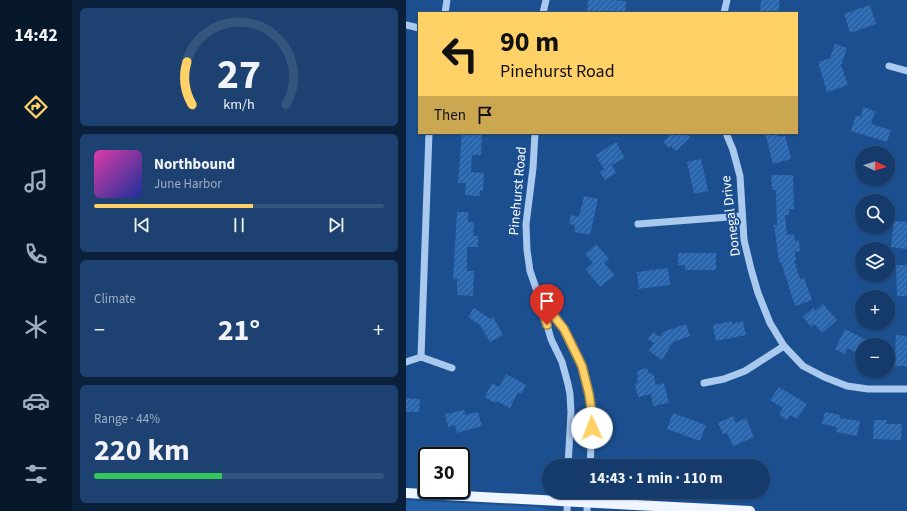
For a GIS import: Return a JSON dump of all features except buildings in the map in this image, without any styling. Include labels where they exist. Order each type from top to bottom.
[{"type":"main road","points":[[406,493],[750,511]]},
{"type":"street","points":[[445,12],[447,0]]},
{"type":"street","points":[[543,12],[546,0]]},
{"type":"street","points":[[724,12],[727,0]]},
{"type":"street","points":[[406,25],[418,28]]},
{"type":"street","points":[[889,66],[907,71]]},
{"type":"street","points":[[421,357],[429,134]]},
{"type":"street","name":"Pinehurst Road","points":[[535,134],[533,168],[526,224],[527,250],[530,271],[551,339],[562,362],[569,389],[571,413],[568,459]]},
{"type":"street","name":"Donegal Drive","points":[[726,134],[733,150],[740,176],[744,240],[751,269],[758,293],[770,323],[784,346],[803,366],[824,377],[847,386],[868,389],[907,389]]},
{"type":"street","points":[[638,224],[742,216]]},
{"type":"street","name":"Pinehurst Road","points":[[539,297],[564,329],[578,356],[585,375],[592,414],[590,459]]},
{"type":"street","points":[[704,383],[724,379],[745,371],[784,346]]},
{"type":"street","points":[[406,362],[421,357],[452,368]]},
{"type":"shaded area","points":[[406,500],[538,507],[553,511],[406,511]]},
{"type":"route","points":[[547,325],[539,297],[564,329],[578,356],[585,375],[589,394],[592,414],[592,428]]}]
